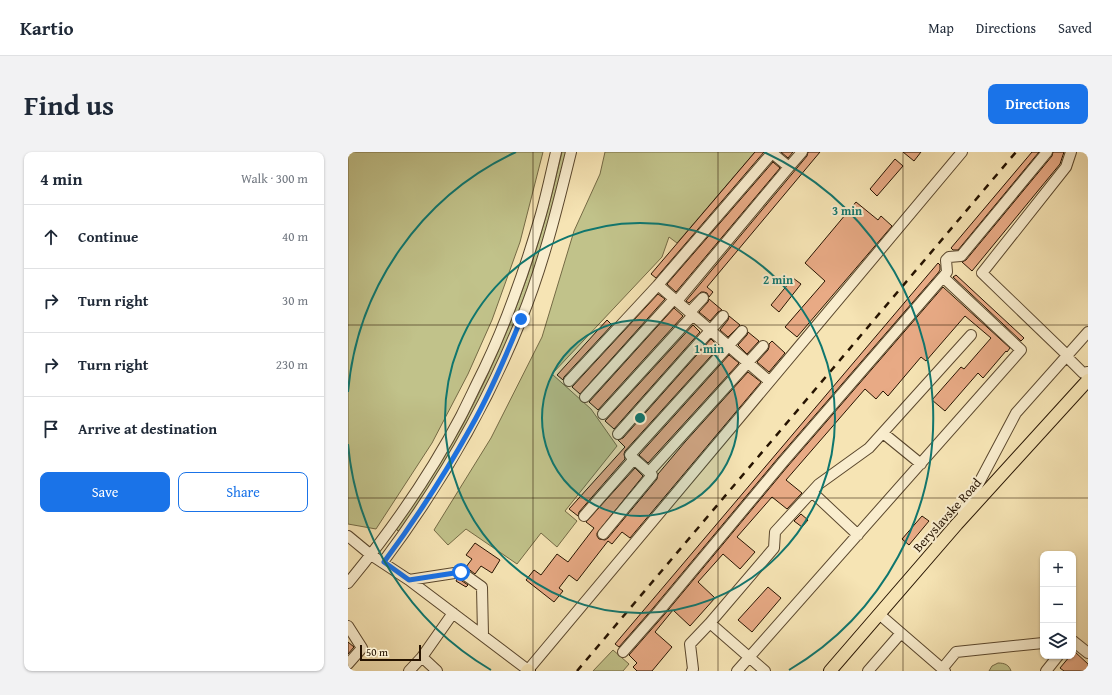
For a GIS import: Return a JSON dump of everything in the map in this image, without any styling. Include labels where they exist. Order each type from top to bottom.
[{"type":"main road","name":"Beryslavske Road","points":[[830,671],[958,524],[1088,380]]},
{"type":"street","points":[[348,583],[399,517],[447,442],[462,415],[498,340],[514,298],[541,212],[556,152]]},
{"type":"street","points":[[384,562],[411,526],[472,427],[504,360],[521,319],[545,252],[571,152]]},
{"type":"street","points":[[569,381],[658,285],[772,152],[789,167]]},
{"type":"street","points":[[585,397],[676,300],[802,152]]},
{"type":"street","points":[[348,536],[483,635],[528,671],[962,152]]},
{"type":"street","points":[[623,652],[783,462],[943,277],[947,272],[946,260],[949,257],[961,256],[1048,152]]},
{"type":"street","points":[[1071,152],[1066,167],[982,273],[1067,355],[1083,373],[1088,372]]},
{"type":"street","points":[[737,671],[1021,350],[943,277]]},
{"type":"street","points":[[658,285],[769,381]]},
{"type":"street","points":[[603,414],[692,314],[702,298]]},
{"type":"street","points":[[618,434],[723,316]]},
{"type":"street","points":[[603,534],[652,474],[630,455],[742,331]]},
{"type":"street","points":[[958,524],[1016,413],[1088,332]]},
{"type":"street","points":[[692,671],[690,644],[710,623],[774,548],[775,532],[819,484],[869,448],[971,334]]},
{"type":"street","points":[[649,472],[763,346]]},
{"type":"street","points":[[883,433],[920,464]]},
{"type":"street","points":[[584,516],[634,459]]},
{"type":"street","points":[[812,492],[858,535]]},
{"type":"street","points":[[409,580],[461,572],[482,587],[483,635]]},
{"type":"street","points":[[409,671],[422,657],[453,613]]},
{"type":"street","points":[[879,614],[943,670],[956,652],[1040,643]]},
{"type":"street","points":[[710,623],[765,671]]},
{"type":"street","points":[[348,626],[362,648],[348,664]]},
{"type":"street","points":[[868,671],[902,633]]},
{"type":"street","points":[[1076,643],[1088,653]]},
{"type":"street","points":[[422,657],[437,671]]},
{"type":"street","points":[[1046,671],[1056,659]]},
{"type":"green space","points":[[348,152],[543,152],[520,242],[492,320],[468,374],[432,443],[376,529],[348,524]]},
{"type":"green space","points":[[562,152],[567,152],[556,199],[528,289],[506,347],[466,429],[432,483],[398,531],[396,527],[461,428],[486,379],[528,276],[549,205]]},
{"type":"green space","points":[[605,152],[755,152],[677,243],[669,237],[662,257],[552,374],[591,409],[617,446],[565,511],[577,521],[557,547],[541,533],[517,564],[466,529],[448,545],[434,530],[491,438],[542,337],[574,231],[600,174]]},
{"type":"green space","points":[[613,650],[629,664],[623,671],[593,671]]},
{"type":"green space","points":[[998,663],[1003,663],[1009,667],[1011,671],[989,671],[992,666]]},
{"type":"building","points":[[755,152],[764,152],[656,278],[651,274]]},
{"type":"building","points":[[781,152],[793,152],[788,158]]},
{"type":"building","points":[[808,152],[820,152],[707,287],[713,292],[709,297],[707,293],[701,292],[689,303],[686,301],[807,156]]},
{"type":"building","points":[[903,152],[921,152],[914,161]]},
{"type":"building","points":[[1032,152],[1039,152],[958,250],[953,250],[951,248]]},
{"type":"building","points":[[1053,152],[1064,152],[1060,164],[972,271],[962,262],[966,260],[1052,156]]},
{"type":"building","points":[[895,159],[903,166],[877,196],[870,189]]},
{"type":"building","points":[[773,162],[780,168],[676,292],[667,284]]},
{"type":"building","points":[[856,202],[878,220],[881,216],[892,226],[797,337],[785,327],[825,281],[805,263]]},
{"type":"building","points":[[938,263],[940,265],[940,270],[938,273],[778,458],[654,607],[619,647],[615,644]]},
{"type":"building","points":[[956,275],[1024,338],[1021,341],[953,277]]},
{"type":"building","points":[[793,278],[801,284],[779,312],[771,305]]},
{"type":"building","points":[[943,287],[1010,348],[1007,352],[1006,351],[983,378],[978,373],[945,411],[932,400],[961,367],[964,369],[991,338],[965,316],[926,361],[921,357],[888,396],[883,391],[876,399],[865,389],[786,480],[802,493],[787,509],[772,497],[737,537],[755,552],[740,569],[723,554],[698,582],[715,598],[690,626],[673,610],[655,632],[672,647],[652,671],[637,671],[633,667],[637,663],[629,655],[788,466]]},
{"type":"building","points":[[658,294],[665,299],[580,394],[572,387]]},
{"type":"building","points":[[709,299],[722,310],[718,312],[710,321],[699,312]]},
{"type":"building","points":[[674,308],[683,316],[598,410],[589,402]]},
{"type":"building","points":[[729,316],[740,325],[728,337],[720,330],[728,320]]},
{"type":"building","points":[[607,320],[612,325],[564,377],[563,380],[557,375]]},
{"type":"building","points":[[693,325],[700,332],[614,429],[605,421]]},
{"type":"building","points":[[748,332],[759,341],[747,354],[738,345]]},
{"type":"building","points":[[711,339],[719,347],[625,451],[625,459],[579,512],[578,516],[569,509],[625,447],[618,440],[623,438]]},
{"type":"building","points":[[772,341],[785,353],[769,372],[757,362],[768,350],[769,344]]},
{"type":"building","points":[[729,355],[739,363],[648,463],[639,455]]},
{"type":"building","points":[[748,372],[761,382],[630,538],[622,532],[612,544],[608,541],[577,581],[569,575],[559,588],[563,591],[554,602],[526,580],[534,570],[541,575],[557,554],[568,562],[594,528],[586,522],[635,468],[643,476],[597,533],[599,539],[605,540],[608,538],[657,479],[658,474]]},
{"type":"building","points":[[801,514],[808,520],[802,527],[794,521]]},
{"type":"building","points":[[922,516],[929,521],[909,545],[902,539]]},
{"type":"building","points":[[475,543],[500,560],[492,573],[481,566],[475,574],[466,567],[472,559],[466,555]]},
{"type":"building","points":[[457,579],[468,585],[466,587],[456,581]]},
{"type":"building","points":[[768,587],[781,598],[752,632],[738,620]]},
{"type":"building","points":[[348,642],[354,647],[348,654]]},
{"type":"building","points":[[1076,653],[1088,664],[1088,671],[1064,671],[1060,668],[1068,659],[1076,659]]},
{"type":"railway","points":[[577,671],[1016,152]]},
{"type":"route","points":[[461,572],[409,580],[384,562],[411,526],[472,427],[504,360],[521,319]]}]
